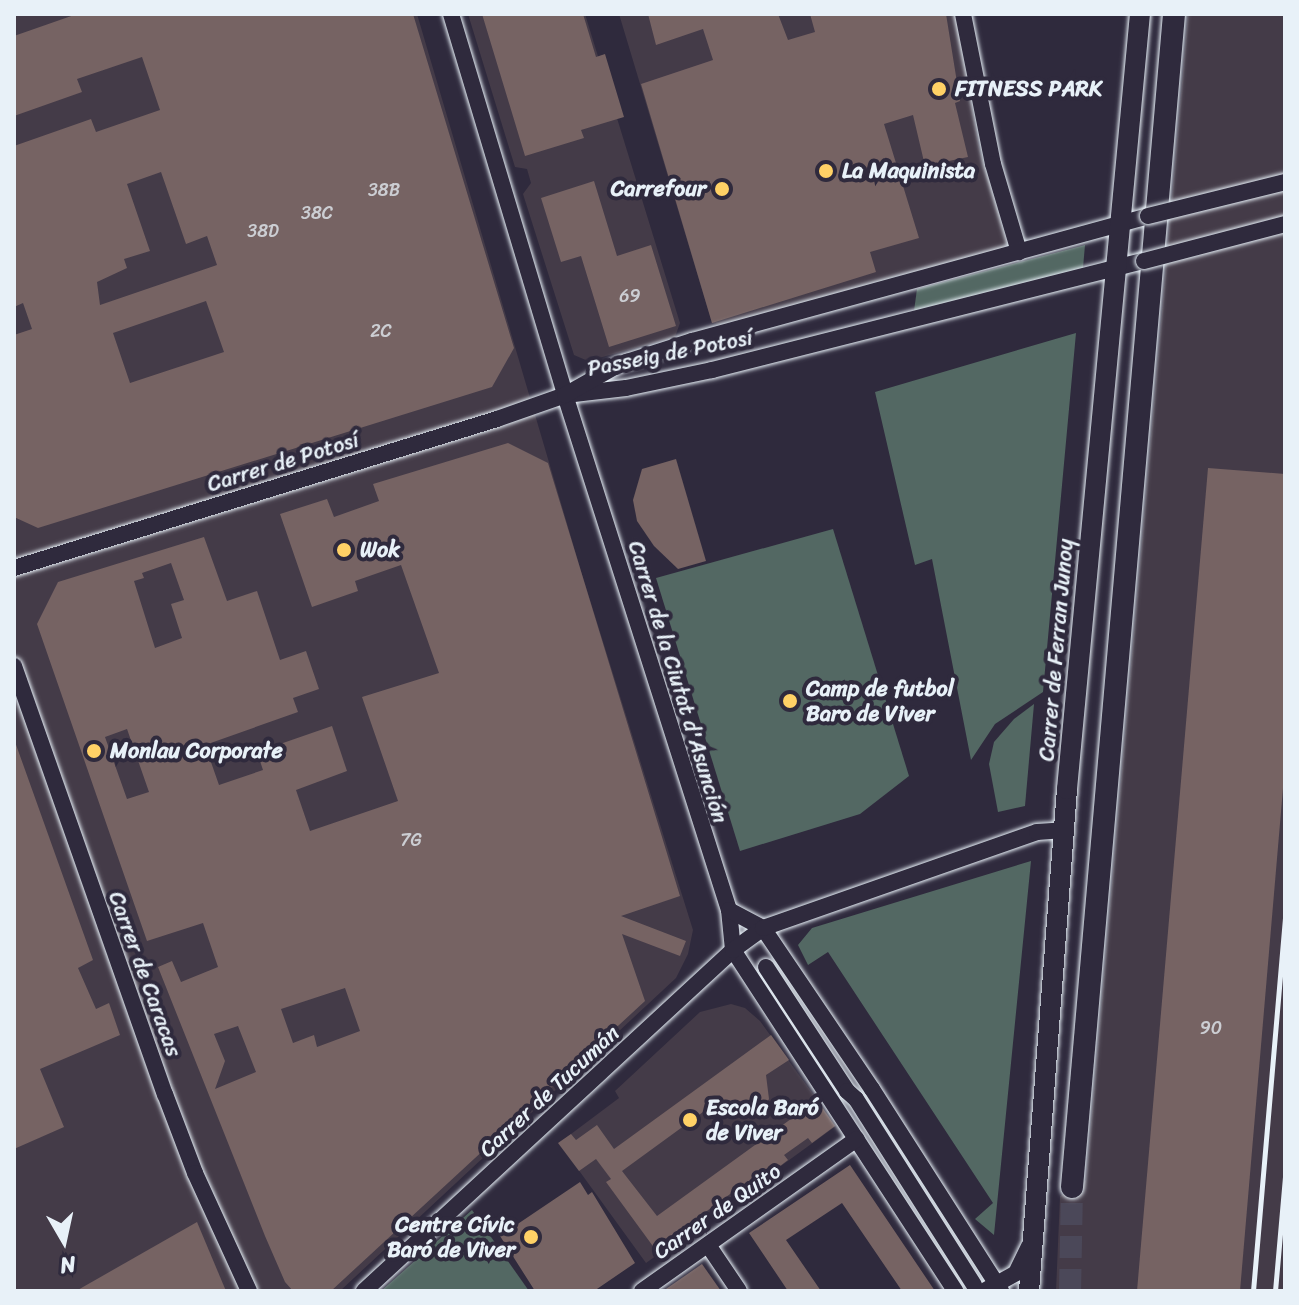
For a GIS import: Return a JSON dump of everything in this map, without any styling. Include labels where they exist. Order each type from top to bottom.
[{"type":"highway","points":[[1072,1187],[1174,14]]},
{"type":"main road","name":"Carrer de Ferran Junoy","points":[[1029,1291],[1029,1244],[1064,830],[1140,14]]},
{"type":"street","name":"Carrer de la Ciutat d'Asunción","points":[[451,14],[565,395],[729,910]]},
{"type":"street","points":[[963,14],[993,164],[1019,252]]},
{"type":"street","name":"Passeig de Potosí","points":[[565,395],[620,364],[692,341],[1148,216],[1285,182]]},
{"type":"street","name":"Passeig de Potosí","points":[[565,395],[626,388],[712,370],[1285,224]]},
{"type":"street","name":"Carrer de Potosí","points":[[14,568],[565,395]]},
{"type":"street","name":"Carrer de Caracas","points":[[14,666],[165,1094],[195,1173],[249,1291]]},
{"type":"street","name":"Carrer de Tucumán","points":[[364,1291],[733,950],[763,928],[1037,832],[1064,830]]},
{"type":"street","points":[[729,910],[763,928],[872,1089],[989,1288]]},
{"type":"street","points":[[729,910],[733,950],[955,1291]]},
{"type":"street","points":[[766,967],[847,1091],[856,1099],[989,1288]]},
{"type":"street","name":"Carrer de Quito","points":[[642,1291],[857,1139]]},
{"type":"street","points":[[989,1288],[1016,1273],[1029,1244]]},
{"type":"street","points":[[708,1245],[739,1291]]},
{"type":"shaded area","points":[[14,14],[417,14],[581,571],[693,930],[688,954],[676,978],[340,1291],[14,1291]]},
{"type":"shaded area","points":[[468,14],[585,14],[680,323],[675,337],[588,361],[574,355],[523,194],[531,183],[527,169],[515,167]]},
{"type":"shaded area","name":"La Maquinista","points":[[619,14],[955,14],[979,147],[1007,243],[1003,250],[725,325],[712,323]]},
{"type":"shaded area","points":[[1188,14],[1285,14],[1285,1291],[1056,1291],[1060,1196],[1086,1180]]},
{"type":"shaded area","name":"Escola Baró de Viver","points":[[731,1004],[745,1008],[760,1021],[836,1126],[689,1233],[693,1238],[678,1248],[674,1243],[646,1263],[559,1143],[619,1098],[615,1091],[700,1012]]},
{"type":"green space","points":[[1085,245],[1083,268],[914,311],[917,289]]},
{"type":"green space","points":[[1076,333],[1043,692],[995,724],[971,760],[932,559],[915,565],[875,392]]},
{"type":"green space","name":"Camp de futbol Baro de Viver","points":[[833,529],[909,776],[860,814],[740,851],[656,578]]},
{"type":"green space","points":[[1034,704],[1025,806],[998,812],[989,764],[994,742],[1014,719]]},
{"type":"green space","points":[[1031,861],[994,1235],[975,1219],[993,1203],[828,952],[808,965],[798,945],[812,928]]},
{"type":"green space","points":[[472,1210],[529,1291],[381,1291]]},
{"type":"building","points":[[77,14],[413,14],[514,348],[492,387],[38,528],[14,517],[14,335],[32,329],[23,303],[14,307],[14,146],[91,119],[96,132],[160,110],[142,57],[77,79],[82,92],[14,116],[14,36]],"holes":[[[161,172],[186,244],[207,236],[217,265],[100,305],[97,282],[127,268],[124,259],[150,251],[127,184]],[[206,301],[224,352],[130,383],[113,333]]]},
{"type":"building","points":[[482,14],[583,14],[596,57],[605,54],[624,117],[581,130],[584,138],[525,156]]},
{"type":"building","name":"La Maquinista","points":[[648,14],[778,14],[788,40],[815,32],[810,14],[946,14],[960,101],[955,103],[968,157],[925,166],[913,115],[884,124],[919,238],[870,252],[876,272],[712,323],[641,84],[713,60],[703,29],[656,45]]},
{"type":"building","points":[[594,181],[617,256],[651,245],[676,326],[609,347],[581,256],[561,262],[541,198]]},
{"type":"building","points":[[508,443],[548,463],[680,896],[621,916],[686,941],[680,956],[622,934],[645,1001],[331,1291],[293,1291],[285,1282],[265,1236],[158,967],[172,961],[181,982],[218,967],[203,923],[147,941],[37,624],[58,582],[204,537],[227,601],[257,591],[280,660],[306,651],[319,689],[293,698],[298,712],[205,745],[219,785],[263,770],[257,752],[332,726],[347,771],[296,790],[310,831],[398,801],[362,697],[439,673],[401,565],[355,581],[358,591],[312,607],[280,514],[327,499],[334,517],[379,501],[373,484]],"holes":[[[171,563],[184,600],[171,604],[182,638],[155,648],[134,581],[144,578],[142,573]],[[127,729],[149,792],[127,799],[105,737]],[[345,988],[360,1031],[317,1047],[314,1035],[293,1043],[281,1009]],[[238,1026],[256,1072],[215,1089],[225,1061],[214,1034]]]},
{"type":"building","points":[[676,459],[706,561],[678,569],[654,546],[637,521],[633,500],[642,469]]},
{"type":"building","points":[[1208,468],[1285,474],[1285,765],[1240,1291],[1137,1291]]},
{"type":"building","points":[[14,739],[93,960],[78,968],[96,1009],[109,1003],[120,1035],[40,1069],[64,1127],[14,1149]]},
{"type":"building","points":[[771,1035],[789,1060],[766,1075],[769,1099],[759,1116],[756,1112],[732,1118],[714,1104],[622,1171],[657,1216],[817,1100],[835,1126],[812,1143],[808,1138],[784,1155],[788,1160],[746,1192],[741,1186],[655,1249],[606,1182],[611,1179],[596,1159],[579,1171],[558,1143],[571,1134],[576,1140],[597,1125],[614,1149]]},
{"type":"building","points":[[850,1165],[935,1291],[902,1291],[842,1203],[786,1240],[821,1291],[788,1291],[749,1233]]},
{"type":"building","name":"Centre Cívic Baró de Viver","points":[[580,1182],[588,1195],[592,1192],[635,1263],[594,1291],[535,1291],[500,1236]]},
{"type":"building","points":[[197,1222],[226,1291],[76,1291]]},
{"type":"building","points":[[702,1264],[721,1291],[663,1291]]},
{"type":"tunnel","points":[[1070,1291],[1072,1187]]},
{"type":"railway","points":[[1253,1291],[1285,917]]},
{"type":"railway","points":[[1275,1291],[1285,1176]]},
{"type":"place","name":"FITNESS PARK","points":[[939,89]]},
{"type":"place","name":"La Maquinista","points":[[826,171]]},
{"type":"place","name":"Carrefour","points":[[722,189]]},
{"type":"place","name":"Wok","points":[[344,550]]},
{"type":"place","name":"Camp de futbol Baro de Viver","points":[[790,701]]},
{"type":"place","name":"Monlau Corporate","points":[[94,751]]},
{"type":"place","name":"Escola Baró de Viver","points":[[690,1120]]},
{"type":"place","name":"Centre Cívic Baró de Viver","points":[[531,1237]]}]
